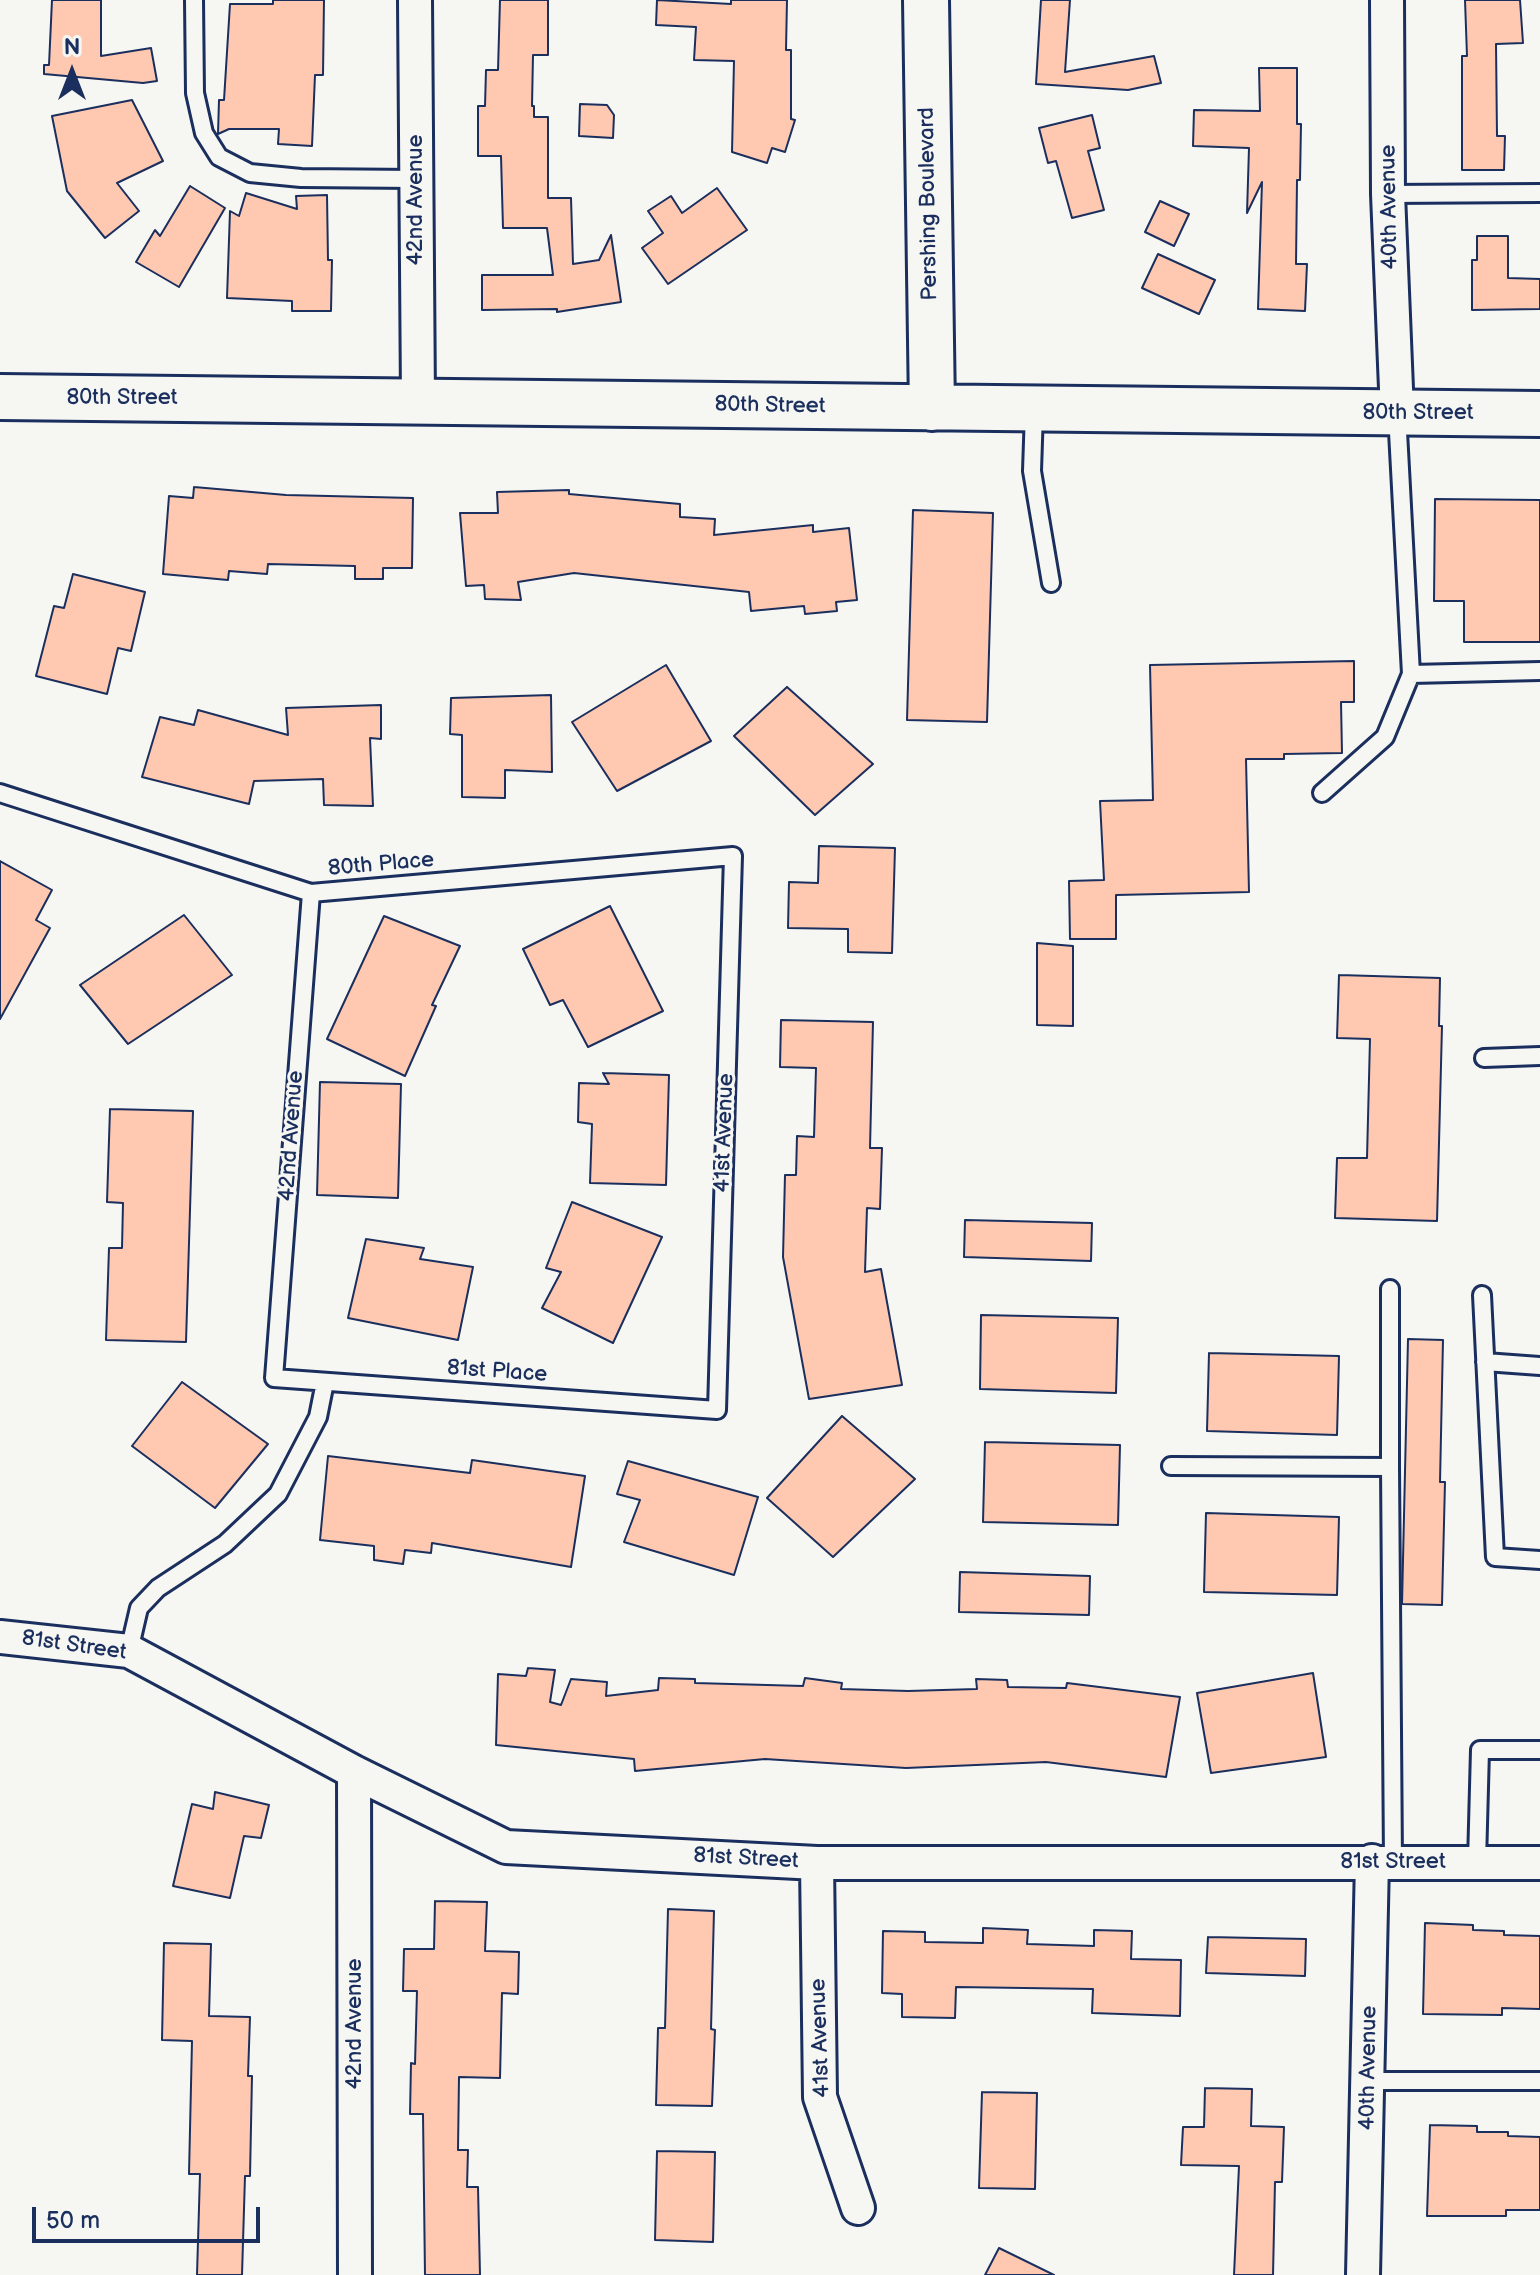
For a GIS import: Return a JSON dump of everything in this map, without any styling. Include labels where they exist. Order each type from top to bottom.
[{"type":"street","name":"42nd Avenue","points":[[415,0],[418,400]]},
{"type":"street","name":"Pershing Boulevard","points":[[926,0],[932,408]]},
{"type":"street","name":"40th Avenue","points":[[1387,0],[1388,194],[1397,413]]},
{"type":"street","name":"80th Street","points":[[0,397],[1540,414]]},
{"type":"street","name":"81st Street","points":[[0,1637],[129,1651],[354,1772],[506,1847],[817,1863],[1540,1863]]},
{"type":"street","name":"42nd Avenue","points":[[354,1772],[355,2275]]},
{"type":"street","name":"40th Avenue","points":[[1363,2275],[1369,2081],[1382,1862]]},
{"type":"street","name":"41st Avenue","points":[[817,1863],[820,2097],[858,2208]]},
{"type":"lane","points":[[194,0],[195,93],[204,133],[219,157],[250,173],[301,178],[416,179]]},
{"type":"lane","points":[[1388,194],[1540,193]]},
{"type":"lane","points":[[1035,409],[1032,471],[1051,583]]},
{"type":"lane","points":[[1322,793],[1385,737],[1411,674],[1397,413]]},
{"type":"lane","points":[[1411,674],[1540,671]]},
{"type":"lane","name":"80th Place","points":[[0,793],[311,893],[733,856]]},
{"type":"lane","name":"41st Avenue","points":[[717,1410],[733,856]]},
{"type":"lane","name":"42nd Avenue","points":[[274,1378],[311,893]]},
{"type":"lane","points":[[1484,1058],[1540,1056]]},
{"type":"lane","points":[[1382,1862],[1390,1467],[1390,1289]]},
{"type":"lane","points":[[1482,1295],[1495,1557],[1540,1560]]},
{"type":"lane","points":[[1485,1362],[1540,1366]]},
{"type":"lane","name":"81st Place","points":[[274,1378],[717,1410]]},
{"type":"lane","points":[[129,1651],[139,1608],[158,1588],[225,1544],[278,1494],[318,1417],[325,1382]]},
{"type":"lane","points":[[1171,1466],[1390,1467]]},
{"type":"lane","points":[[1477,1862],[1480,1750],[1540,1750]]},
{"type":"lane","points":[[1369,2081],[1540,2081]]},
{"type":"building","points":[[52,0],[101,0],[101,56],[151,48],[157,81],[143,83],[44,74],[44,65],[49,65]]},
{"type":"building","points":[[273,0],[324,0],[323,75],[315,75],[312,146],[278,144],[279,129],[229,129],[218,134],[219,100],[224,100],[230,4],[273,4]]},
{"type":"building","points":[[500,0],[548,0],[548,55],[533,55],[532,106],[534,117],[548,117],[548,198],[571,198],[573,264],[599,260],[611,235],[621,302],[557,312],[557,309],[482,310],[482,275],[553,275],[547,228],[503,228],[501,156],[478,156],[478,106],[485,106],[486,70],[498,70]]},
{"type":"building","points":[[657,0],[731,4],[731,0],[787,0],[786,50],[791,50],[791,119],[795,120],[785,152],[772,148],[767,163],[732,152],[734,61],[694,60],[696,27],[656,25]]},
{"type":"building","points":[[1041,0],[1070,0],[1065,72],[1154,56],[1161,83],[1128,90],[1036,84]]},
{"type":"building","points":[[1465,0],[1520,0],[1523,43],[1496,44],[1497,136],[1505,136],[1504,170],[1462,170],[1462,56],[1467,56]]},
{"type":"building","points":[[1259,68],[1297,68],[1297,124],[1301,124],[1296,264],[1307,264],[1305,311],[1258,309],[1262,182],[1247,213],[1249,148],[1193,146],[1194,110],[1260,111]]},
{"type":"building","points":[[132,100],[163,161],[117,183],[139,211],[105,238],[67,191],[52,116]]},
{"type":"building","points":[[580,104],[607,105],[614,115],[613,138],[579,136]]},
{"type":"building","points":[[1092,115],[1100,148],[1088,151],[1104,210],[1072,218],[1056,161],[1048,163],[1039,128]]},
{"type":"building","points":[[190,186],[225,208],[179,287],[136,262],[155,230],[160,236]]},
{"type":"building","points":[[717,188],[747,230],[668,284],[642,248],[663,233],[648,211],[671,196],[682,213]]},
{"type":"building","points":[[246,193],[297,209],[296,196],[327,195],[328,260],[332,260],[331,311],[292,311],[292,301],[227,298],[230,211],[239,216]]},
{"type":"building","points":[[1160,201],[1189,214],[1174,246],[1145,232]]},
{"type":"building","points":[[1477,236],[1508,236],[1508,278],[1540,279],[1540,309],[1472,310],[1472,260],[1477,260]]},
{"type":"building","points":[[1158,254],[1215,280],[1199,314],[1142,288]]},
{"type":"building","points":[[194,487],[286,495],[413,498],[412,568],[383,568],[383,579],[355,579],[355,566],[268,564],[267,574],[229,571],[228,580],[163,574],[169,496],[193,498]]},
{"type":"building","points":[[569,490],[569,494],[680,504],[680,517],[715,519],[714,535],[813,525],[813,532],[849,528],[857,600],[836,602],[837,611],[805,614],[804,606],[751,611],[749,592],[574,573],[518,582],[521,600],[485,599],[484,585],[466,586],[460,513],[498,513],[497,492]]},
{"type":"building","points":[[1435,499],[1540,500],[1540,642],[1464,642],[1464,601],[1434,601]]},
{"type":"building","points":[[913,510],[993,513],[987,722],[907,720]]},
{"type":"building","points":[[73,574],[145,592],[131,651],[118,648],[107,694],[36,676],[54,606],[64,608]]},
{"type":"building","points":[[1354,661],[1354,702],[1341,702],[1342,753],[1284,754],[1284,759],[1246,759],[1249,892],[1116,895],[1116,939],[1070,939],[1069,881],[1104,880],[1100,801],[1153,800],[1150,665]]},
{"type":"building","points":[[666,665],[711,741],[617,791],[572,722]]},
{"type":"building","points":[[787,687],[873,764],[815,815],[734,736]]},
{"type":"building","points":[[551,695],[552,772],[505,770],[505,798],[462,797],[462,735],[450,734],[451,698]]},
{"type":"building","points":[[381,705],[381,739],[370,738],[373,806],[324,805],[323,779],[254,781],[249,804],[142,777],[160,717],[194,725],[198,710],[288,735],[286,708]]},
{"type":"building","points":[[819,846],[895,848],[892,953],[848,952],[848,929],[788,928],[789,882],[818,883]]},
{"type":"building","points":[[0,861],[52,890],[36,920],[50,928],[0,1019]]},
{"type":"building","points":[[610,906],[663,1011],[588,1047],[563,1000],[550,1005],[523,949]]},
{"type":"building","points":[[184,915],[232,975],[128,1044],[80,985]]},
{"type":"building","points":[[384,916],[460,946],[432,1005],[436,1006],[405,1076],[327,1039]]},
{"type":"building","points":[[1037,943],[1073,946],[1073,1026],[1037,1025]]},
{"type":"building","points":[[1339,975],[1440,978],[1439,1026],[1442,1026],[1437,1221],[1335,1218],[1337,1158],[1367,1158],[1370,1039],[1337,1038]]},
{"type":"building","points":[[781,1020],[873,1022],[870,1148],[882,1148],[880,1209],[867,1208],[865,1272],[881,1269],[902,1385],[809,1399],[783,1257],[785,1175],[796,1175],[797,1136],[814,1137],[816,1068],[780,1067]]},
{"type":"building","points":[[603,1073],[669,1075],[666,1185],[590,1183],[592,1124],[578,1122],[579,1083],[609,1084]]},
{"type":"building","points":[[320,1082],[401,1084],[398,1198],[317,1195]]},
{"type":"building","points":[[110,1109],[193,1111],[186,1342],[106,1340],[109,1248],[122,1248],[123,1203],[107,1202]]},
{"type":"building","points":[[572,1202],[662,1237],[613,1343],[542,1308],[561,1272],[546,1268]]},
{"type":"building","points":[[965,1220],[1092,1223],[1091,1261],[964,1257]]},
{"type":"building","points":[[366,1239],[424,1248],[420,1259],[473,1267],[458,1340],[348,1318]]},
{"type":"building","points":[[981,1315],[1118,1318],[1116,1393],[980,1389]]},
{"type":"building","points":[[1408,1339],[1443,1340],[1440,1482],[1445,1482],[1442,1605],[1402,1604]]},
{"type":"building","points":[[1209,1353],[1339,1356],[1337,1435],[1207,1431]]},
{"type":"building","points":[[182,1382],[268,1444],[215,1508],[132,1446]]},
{"type":"building","points":[[842,1416],[915,1479],[833,1557],[767,1498]]},
{"type":"building","points":[[985,1442],[1120,1445],[1118,1525],[983,1522]]},
{"type":"building","points":[[328,1456],[470,1473],[472,1460],[585,1476],[571,1567],[432,1543],[431,1553],[405,1550],[403,1564],[374,1560],[374,1546],[320,1540]]},
{"type":"building","points":[[628,1461],[758,1497],[734,1575],[624,1542],[640,1500],[617,1494]]},
{"type":"building","points":[[1206,1513],[1339,1517],[1337,1595],[1204,1592]]},
{"type":"building","points":[[960,1572],[1090,1576],[1089,1615],[959,1612]]},
{"type":"building","points":[[528,1668],[555,1670],[550,1702],[561,1705],[571,1679],[607,1682],[606,1696],[658,1690],[659,1678],[695,1679],[695,1683],[803,1686],[805,1678],[842,1683],[841,1689],[977,1689],[976,1679],[1007,1680],[1008,1687],[1066,1688],[1067,1683],[1180,1697],[1166,1777],[1046,1762],[906,1768],[765,1759],[635,1771],[634,1759],[496,1745],[498,1674],[526,1676]]},
{"type":"building","points":[[1313,1673],[1326,1757],[1211,1773],[1197,1693]]},
{"type":"building","points":[[215,1792],[269,1805],[261,1838],[244,1836],[230,1898],[173,1886],[192,1804],[213,1809]]},
{"type":"building","points":[[435,1901],[487,1902],[485,1951],[519,1952],[518,1994],[502,1993],[500,2078],[459,2077],[458,2150],[468,2150],[467,2187],[478,2187],[480,2275],[425,2275],[423,2114],[410,2114],[417,1991],[403,1991],[404,1949],[434,1949]]},
{"type":"building","points":[[668,1909],[714,1911],[712,2106],[656,2105],[658,2028],[665,2028]]},
{"type":"building","points":[[1425,1923],[1473,1925],[1473,1930],[1540,1936],[1540,2009],[1502,2008],[1502,2015],[1423,2014]]},
{"type":"building","points":[[983,1928],[1028,1930],[1027,1944],[1094,1946],[1094,1930],[1132,1931],[1131,1959],[1181,1960],[1180,2016],[1092,2013],[1093,1989],[956,1987],[955,2018],[902,2017],[902,1994],[882,1993],[883,1931],[925,1932],[925,1942],[983,1943]]},
{"type":"building","points":[[1208,1937],[1306,1939],[1305,1976],[1206,1973]]},
{"type":"building","points":[[164,1943],[211,1944],[209,2016],[250,2017],[250,2176],[245,2176],[242,2275],[197,2275],[200,2174],[189,2174],[192,2041],[162,2040]]},
{"type":"building","points":[[1205,2088],[1252,2089],[1251,2126],[1284,2127],[1282,2182],[1275,2182],[1273,2275],[1234,2275],[1239,2166],[1181,2165],[1183,2127],[1204,2127]]},
{"type":"building","points":[[982,2092],[1037,2093],[1035,2189],[979,2188]]},
{"type":"building","points":[[1430,2125],[1477,2126],[1477,2132],[1508,2132],[1508,2136],[1540,2137],[1540,2210],[1506,2210],[1506,2216],[1427,2216]]},
{"type":"building","points":[[657,2151],[715,2152],[713,2242],[655,2240]]},
{"type":"building","points":[[999,2248],[1054,2275],[985,2275]]}]
